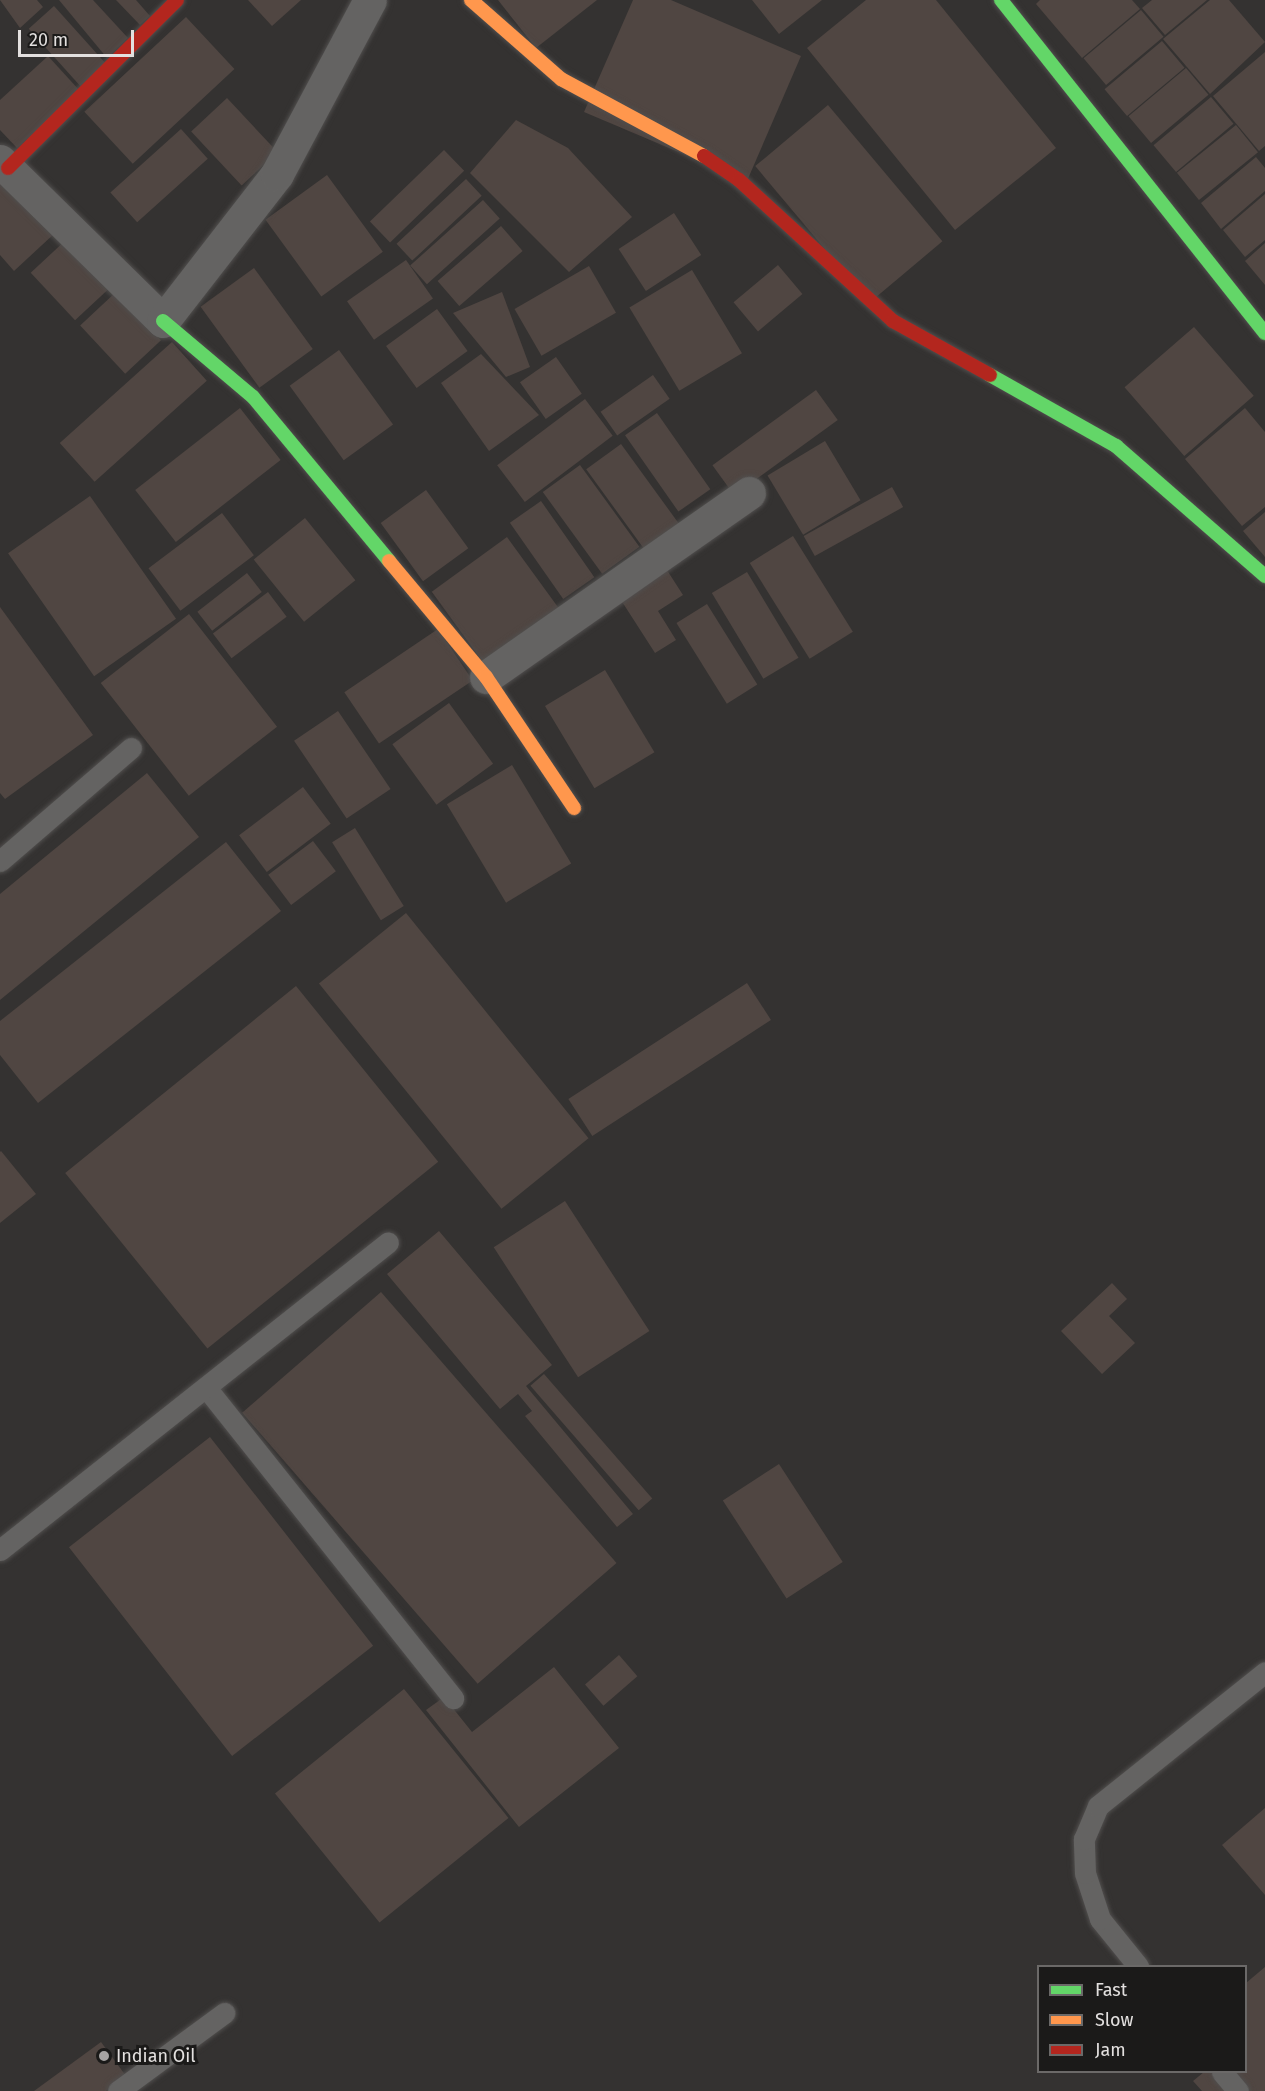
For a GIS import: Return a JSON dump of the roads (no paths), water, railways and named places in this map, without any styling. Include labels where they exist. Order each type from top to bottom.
[{"type":"street","points":[[177,0],[4,165],[163,321],[253,398],[486,677],[574,808]]},
{"type":"street","points":[[163,321],[277,174],[370,0]]},
{"type":"street","points":[[471,0],[561,79],[676,138],[739,180],[893,321],[1116,446],[1265,576]]},
{"type":"street","points":[[1001,0],[1265,333]]},
{"type":"street","points":[[486,677],[748,493]]},
{"type":"lane","points":[[0,861],[131,748]]},
{"type":"lane","points":[[0,1550],[208,1390],[388,1243]]},
{"type":"lane","points":[[208,1390],[453,1698]]},
{"type":"lane","points":[[1137,1965],[1100,1919],[1085,1873],[1084,1839],[1098,1806],[1265,1672]]},
{"type":"lane","points":[[118,2091],[224,2013]]},
{"type":"lane","points":[[1223,2073],[1238,2091]]},
{"type":"place","name":"Indian Oil","points":[[104,2056]]}]
